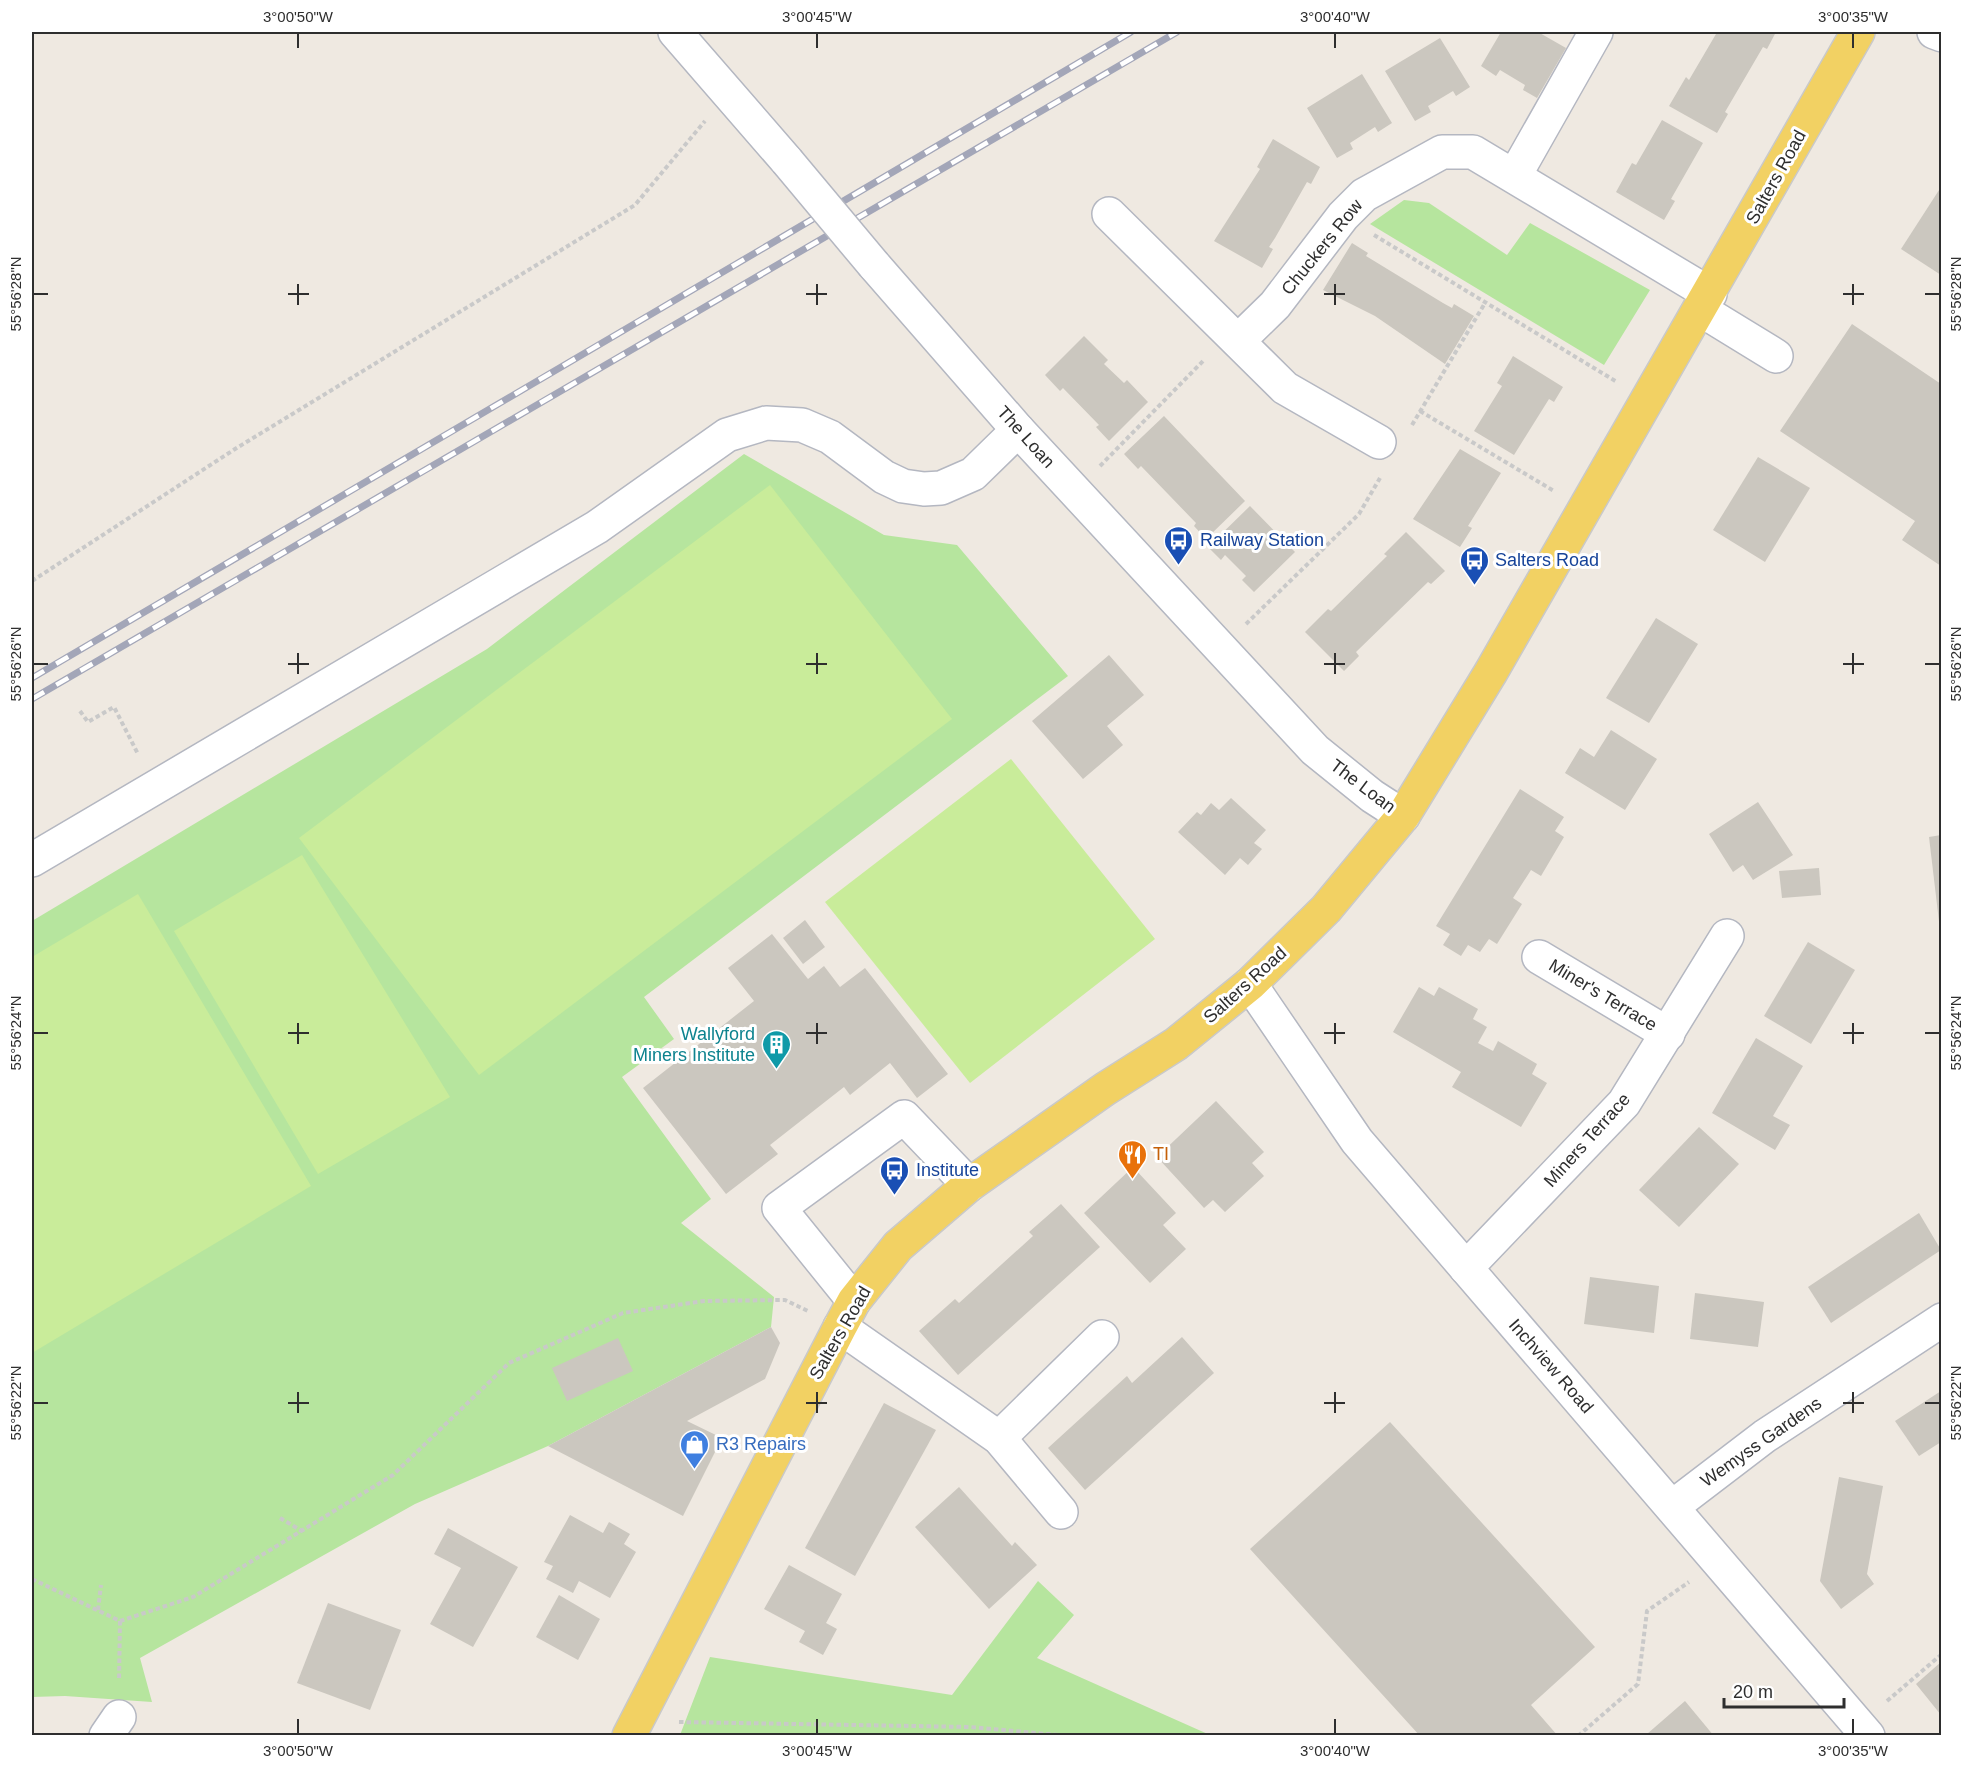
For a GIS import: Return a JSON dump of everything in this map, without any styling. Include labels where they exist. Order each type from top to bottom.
[{"type":"main road","name":"Salters Road","points":[[633,1728],[847,1314],[898,1246],[969,1185],[1106,1089],[1176,1044],[1250,984],[1326,909],[1403,816],[1491,672],[1646,400],[1706,302],[1858,32]]},
{"type":"street","name":"The Loan","points":[[675,32],[1018,430],[1220,650],[1315,750],[1372,796],[1403,816]]},
{"type":"street","points":[[1515,175],[1596,32]]},
{"type":"street","points":[[1934,32],[1941,35]]},
{"type":"street","name":"Chuckers Row","points":[[1234,337],[1275,305],[1343,216],[1364,195],[1442,152],[1473,152],[1515,175],[1706,302],[1776,356]]},
{"type":"street","points":[[1109,214],[1285,388],[1390,449]]},
{"type":"street","points":[[32,860],[597,526],[727,435],[766,423],[802,425],[830,437],[884,477],[903,486],[924,489],[949,485],[973,474],[1018,430]]},
{"type":"street","name":"Miners Terrace","points":[[1466,1268],[1624,1102],[1727,936]]},
{"type":"street","name":"Miner's Terrace","points":[[1539,957],[1668,1034]]},
{"type":"street","name":"Inchview Road","points":[[1250,984],[1357,1141],[1864,1730]]},
{"type":"street","points":[[969,1185],[904,1117],[779,1208],[847,1314],[999,1438],[1061,1512]]},
{"type":"street","name":"Wemyss Gardens","points":[[1672,1507],[1766,1436],[1941,1320]]},
{"type":"street","points":[[999,1438],[1102,1337]]},
{"type":"path","points":[[32,581],[235,449],[635,205],[713,112]]},
{"type":"path","points":[[1343,216],[1646,400]]},
{"type":"path","points":[[1220,650],[1359,514],[1390,449],[1420,411],[1485,303]]},
{"type":"path","points":[[1075,491],[1234,337]]},
{"type":"path","points":[[1420,411],[1583,509]]},
{"type":"path","points":[[80,711],[88,722],[114,708],[155,787]]},
{"type":"path","points":[[32,1579],[120,1621],[193,1597],[393,1475],[509,1363],[623,1313],[704,1301],[785,1300],[847,1314]]},
{"type":"path","points":[[280,1518],[302,1531]]},
{"type":"path","points":[[1578,1736],[1638,1684],[1647,1611],[1718,1562]]},
{"type":"path","points":[[98,1610],[100,1585]]},
{"type":"path","points":[[112,1726],[120,1621]]},
{"type":"path","points":[[1864,1730],[1941,1654]]},
{"type":"path","points":[[633,1728],[970,1727],[1069,1736]]},
{"type":"green space","points":[[1404,200],[1429,203],[1507,255],[1530,223],[1650,290],[1604,365],[1370,224]]},
{"type":"green space","points":[[744,454],[884,535],[957,545],[1068,676],[644,997],[674,1039],[622,1077],[711,1199],[681,1223],[774,1297],[771,1327],[548,1446],[415,1504],[140,1658],[152,1702],[65,1696],[32,1697],[32,921],[487,649]]},
{"type":"green space","points":[[770,485],[952,719],[479,1075],[299,838]]},
{"type":"green space","points":[[1011,759],[1155,939],[970,1083],[825,902]]},
{"type":"green space","points":[[302,855],[450,1097],[318,1174],[174,931]]},
{"type":"green space","points":[[138,894],[311,1186],[32,1353],[32,957]]},
{"type":"green space","points":[[1038,1581],[1074,1615],[1037,1658],[1210,1735],[680,1735],[710,1657],[952,1695]]},
{"type":"building","points":[[1501,32],[1538,32],[1566,48],[1537,98],[1523,90],[1525,85],[1500,70],[1496,76],[1481,66]]},
{"type":"building","points":[[1712,32],[1776,32],[1767,49],[1763,47],[1725,112],[1728,114],[1717,133],[1669,106],[1686,77],[1689,80],[1716,34]]},
{"type":"building","points":[[1440,38],[1470,87],[1456,96],[1453,91],[1428,106],[1431,112],[1415,121],[1385,71]]},
{"type":"building","points":[[1362,74],[1392,123],[1378,132],[1375,127],[1350,143],[1353,149],[1337,158],[1307,108]]},
{"type":"building","points":[[1662,120],[1703,143],[1671,199],[1675,201],[1664,220],[1616,192],[1632,163],[1636,165]]},
{"type":"building","points":[[1273,139],[1320,167],[1311,184],[1307,182],[1269,247],[1273,249],[1262,268],[1214,241],[1260,169],[1257,167]]},
{"type":"building","points":[[1941,187],[1941,275],[1901,249]]},
{"type":"building","points":[[1352,243],[1368,253],[1366,256],[1443,303],[1452,308],[1454,304],[1474,316],[1445,364],[1375,316],[1323,290]]},
{"type":"building","points":[[1852,324],[1941,384],[1941,566],[1902,540],[1915,521],[1780,431]]},
{"type":"building","points":[[1084,336],[1108,360],[1104,364],[1124,383],[1127,380],[1148,402],[1109,441],[1096,427],[1099,425],[1063,388],[1060,391],[1045,375]]},
{"type":"building","points":[[1513,356],[1563,387],[1554,402],[1549,399],[1514,455],[1474,431],[1502,386],[1497,383]]},
{"type":"building","points":[[1164,416],[1245,501],[1206,539],[1194,526],[1196,523],[1141,466],[1138,469],[1124,454]]},
{"type":"building","points":[[1460,449],[1501,473],[1468,526],[1472,528],[1460,547],[1413,519]]},
{"type":"building","points":[[1758,457],[1810,488],[1765,562],[1713,530]]},
{"type":"building","points":[[1250,506],[1295,552],[1254,592],[1242,580],[1246,576],[1225,555],[1221,560],[1208,547]]},
{"type":"building","points":[[1406,532],[1445,571],[1431,584],[1428,582],[1356,652],[1359,656],[1344,671],[1305,632],[1328,609],[1331,611],[1387,556],[1384,554]]},
{"type":"building","points":[[1656,618],[1698,644],[1649,723],[1606,698]]},
{"type":"building","points":[[1109,655],[1144,695],[1107,726],[1123,745],[1083,779],[1032,721]]},
{"type":"building","points":[[1611,730],[1657,759],[1625,810],[1565,773],[1580,748],[1594,757]]},
{"type":"building","points":[[1520,789],[1564,817],[1555,831],[1564,837],[1541,876],[1531,870],[1513,898],[1522,904],[1497,944],[1489,939],[1480,952],[1468,945],[1461,956],[1443,945],[1450,934],[1436,926]]},
{"type":"building","points":[[1231,798],[1266,830],[1254,843],[1262,849],[1248,865],[1240,858],[1225,875],[1178,832],[1197,812],[1201,815],[1211,803],[1219,810]]},
{"type":"building","points":[[1758,802],[1793,855],[1753,880],[1743,865],[1733,872],[1709,834]]},
{"type":"building","points":[[1941,835],[1941,930],[1940,930],[1929,837]]},
{"type":"building","points":[[1819,868],[1821,895],[1782,898],[1779,871]]},
{"type":"building","points":[[805,920],[825,947],[803,964],[783,938]]},
{"type":"building","name":"Wallyford Miners Institute","points":[[772,934],[808,979],[824,966],[840,987],[865,968],[948,1074],[917,1098],[890,1063],[850,1095],[844,1087],[770,1145],[778,1154],[726,1194],[643,1088],[754,1001],[728,968]]},
{"type":"building","points":[[1808,942],[1855,970],[1811,1044],[1764,1016]]},
{"type":"building","points":[[1419,987],[1434,996],[1439,987],[1478,1009],[1473,1019],[1487,1027],[1478,1043],[1493,1051],[1498,1041],[1537,1064],[1532,1074],[1547,1083],[1521,1127],[1452,1087],[1461,1072],[1393,1032]]},
{"type":"building","points":[[1756,1038],[1803,1066],[1773,1116],[1790,1125],[1775,1150],[1712,1113]]},
{"type":"building","points":[[1216,1101],[1264,1152],[1252,1163],[1264,1176],[1225,1212],[1213,1200],[1204,1208],[1157,1157]]},
{"type":"building","points":[[1699,1127],[1739,1164],[1679,1227],[1639,1190]]},
{"type":"building","points":[[1133,1167],[1176,1213],[1163,1225],[1186,1249],[1150,1283],[1084,1213]]},
{"type":"building","points":[[1061,1204],[1100,1247],[958,1375],[919,1331],[955,1299],[959,1303],[1033,1236],[1029,1232]]},
{"type":"building","points":[[1919,1213],[1941,1250],[1831,1323],[1808,1287]]},
{"type":"building","points":[[1590,1277],[1659,1286],[1654,1333],[1584,1324]]},
{"type":"building","points":[[1695,1293],[1764,1302],[1758,1347],[1690,1339]]},
{"type":"building","points":[[771,1327],[780,1343],[765,1379],[687,1421],[722,1438],[683,1516],[548,1446]]},
{"type":"building","points":[[1182,1337],[1214,1373],[1085,1490],[1048,1448],[1127,1376],[1132,1383]]},
{"type":"building","points":[[618,1338],[633,1371],[567,1401],[552,1368]]},
{"type":"building","points":[[1941,1391],[1941,1442],[1919,1456],[1895,1421]]},
{"type":"building","points":[[884,1403],[936,1430],[855,1576],[805,1548]]},
{"type":"building","points":[[1390,1422],[1595,1647],[1531,1705],[1558,1736],[1420,1736],[1250,1549]]},
{"type":"building","points":[[1839,1477],[1883,1486],[1867,1574],[1874,1584],[1841,1609],[1820,1581]]},
{"type":"building","points":[[959,1487],[1012,1546],[1015,1542],[1037,1565],[989,1609],[915,1527]]},
{"type":"building","points":[[570,1515],[603,1533],[609,1522],[630,1534],[624,1544],[636,1552],[610,1598],[579,1581],[573,1593],[546,1579],[553,1566],[544,1562]]},
{"type":"building","points":[[448,1528],[518,1567],[473,1647],[430,1624],[461,1568],[434,1554]]},
{"type":"building","points":[[789,1565],[842,1594],[826,1623],[837,1629],[823,1655],[799,1642],[805,1631],[764,1609]]},
{"type":"building","points":[[559,1595],[600,1619],[578,1660],[536,1637]]},
{"type":"building","points":[[328,1603],[401,1630],[370,1710],[297,1683]]},
{"type":"building","points":[[1941,1662],[1941,1715],[1916,1684]]},
{"type":"building","points":[[1685,1701],[1714,1736],[1648,1736],[1647,1734]]},
{"type":"railway","points":[[32,678],[1131,32]]},
{"type":"railway","points":[[32,699],[1177,32]]},
{"type":"place","name":"Railway Station","points":[[1179,566]]},
{"type":"place","name":"Salters Road","points":[[1474,586]]},
{"type":"place","name":"Wallyford Miners Institute","points":[[776,1070]]},
{"type":"place","name":"TI","points":[[1132,1180]]},
{"type":"place","name":"Institute","points":[[895,1196]]},
{"type":"place","name":"R3 Repairs","points":[[695,1470]]}]
